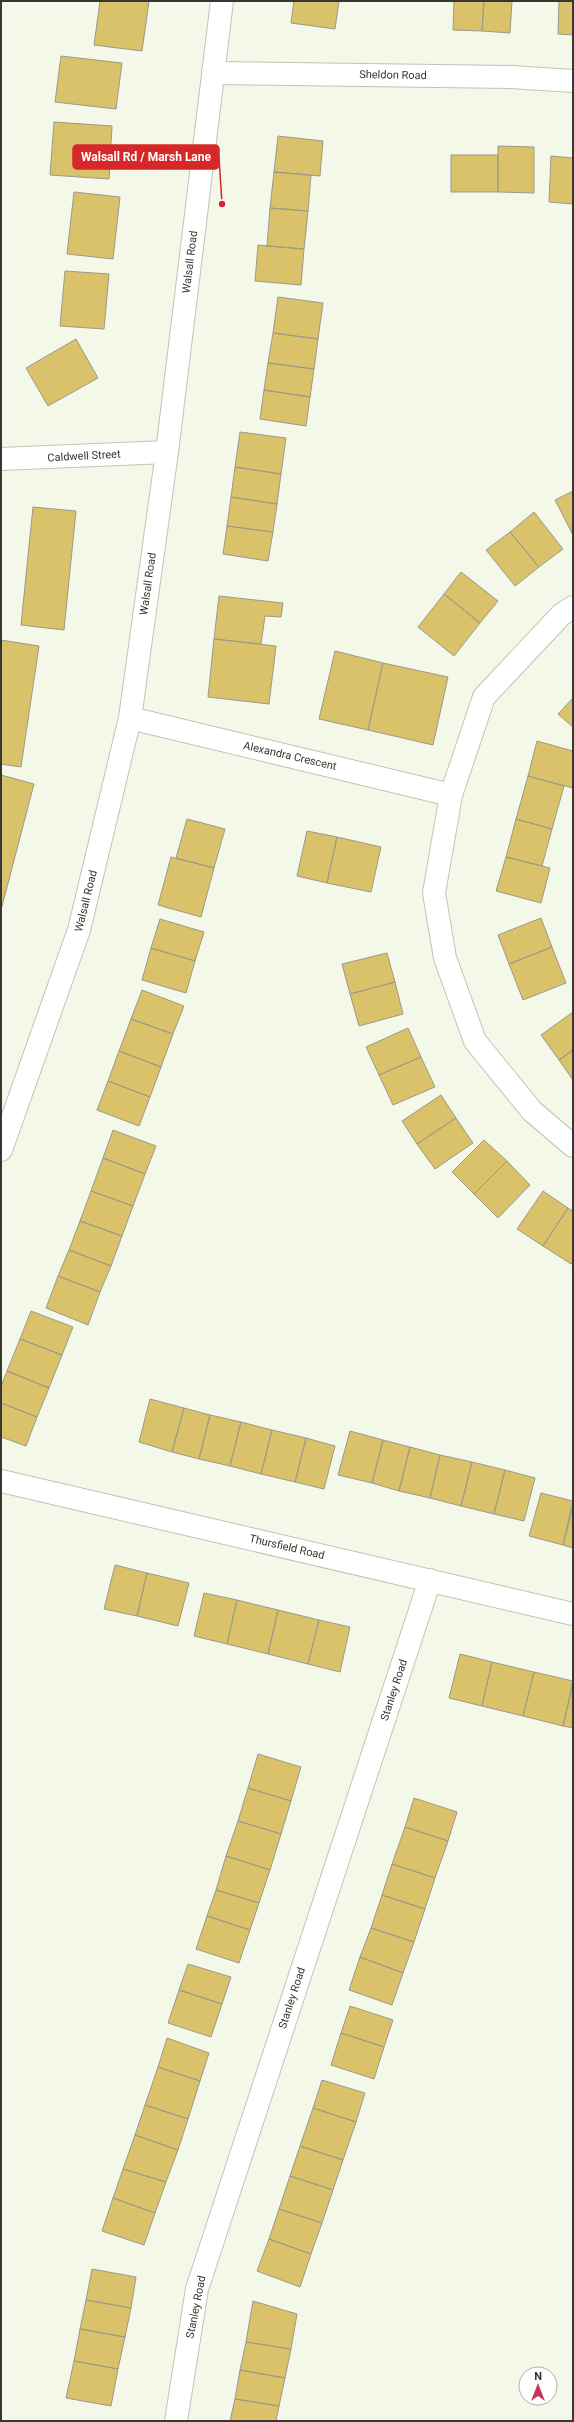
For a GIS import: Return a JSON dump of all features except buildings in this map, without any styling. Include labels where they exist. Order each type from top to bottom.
[{"type":"street","name":"Walsall Road","points":[[1,1150],[79,930],[130,718],[167,452],[222,1]]},
{"type":"street","name":"Sheldon Road","points":[[213,73],[511,77],[573,81]]},
{"type":"street","name":"Caldwell Street","points":[[1,459],[167,452]]},
{"type":"street","points":[[573,607],[561,615],[484,697],[451,795],[434,893],[445,958],[475,1041],[532,1111],[573,1146]]},
{"type":"street","name":"Alexandra Crescent","points":[[130,718],[451,795]]},
{"type":"street","name":"Thursfield Road","points":[[1,1481],[573,1614]]},
{"type":"street","name":"Stanley Road","points":[[176,2421],[197,2289],[430,1580]]},
{"type":"place","name":"Walsall Rd / Marsh Lane","points":[[222,204]]}]
